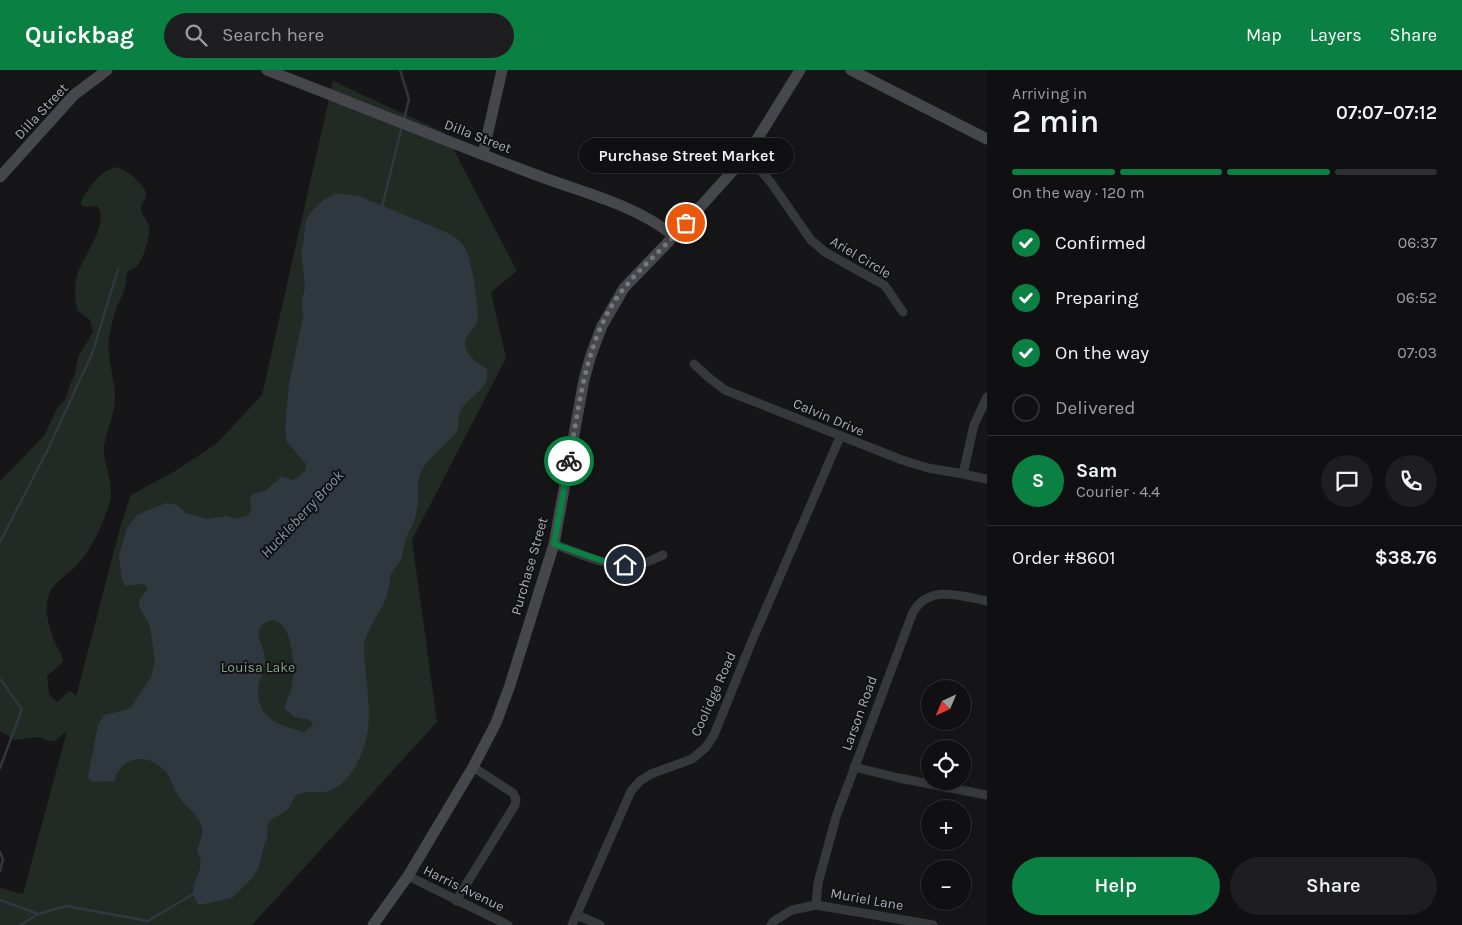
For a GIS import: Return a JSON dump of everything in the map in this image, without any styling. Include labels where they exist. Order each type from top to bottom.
[{"type":"main road","name":"Dilla Street","points":[[0,177],[74,95],[107,70]]},
{"type":"main road","name":"Dilla Street","points":[[267,70],[614,204],[651,220],[674,236]]},
{"type":"main road","points":[[483,154],[502,70]]},
{"type":"main road","name":"Purchase Street","points":[[373,925],[408,876],[473,767],[496,723],[509,688],[554,544],[584,380],[591,354],[602,326],[624,288],[748,154],[800,70]]},
{"type":"main road","points":[[851,70],[987,139]]},
{"type":"street","name":"Ariel Circle","points":[[748,154],[772,184],[811,240],[825,252],[884,285],[903,312]]},
{"type":"street","name":"Calvin Drive","points":[[694,364],[725,390],[840,436],[928,468],[987,479]]},
{"type":"street","points":[[963,474],[974,425],[987,397]]},
{"type":"street","name":"Coolidge Road","points":[[572,925],[624,803],[631,791],[651,774],[692,759],[706,747],[714,735],[749,648],[840,436]]},
{"type":"street","points":[[554,544],[606,562],[625,565],[640,564],[663,554]]},
{"type":"street","name":"Larson Road","points":[[816,905],[818,883],[836,817],[907,624],[917,606],[928,597],[944,593],[987,601]]},
{"type":"street","points":[[456,901],[515,806],[516,799],[513,793],[473,767]]},
{"type":"street","points":[[854,767],[900,778],[987,794]]},
{"type":"street","name":"Harris Avenue","points":[[408,876],[508,925]]},
{"type":"street","name":"Muriel Lane","points":[[771,925],[774,921],[792,910],[816,905],[887,921],[933,925]]},
{"type":"street","points":[[577,915],[600,925]]},
{"type":"green space","name":"Louisa Lake","points":[[333,81],[445,133],[517,271],[491,292],[506,358],[412,540],[437,722],[252,925],[0,925],[0,888],[23,894],[67,731],[55,741],[49,741],[38,737],[15,740],[0,731],[0,481],[44,436],[57,408],[65,400],[75,374],[78,357],[93,332],[90,320],[77,310],[75,288],[80,267],[98,231],[100,213],[97,206],[86,207],[81,205],[90,187],[101,175],[113,168],[123,169],[136,179],[146,192],[141,210],[149,231],[148,241],[142,258],[127,275],[125,288],[115,312],[109,337],[108,345],[115,401],[104,448],[111,485],[111,498],[92,545],[77,565],[56,583],[50,592],[47,603],[50,627],[63,660],[47,676],[49,694],[57,702],[69,691],[74,693],[76,697],[121,524],[131,495],[175,471],[216,444],[262,395]]},
{"type":"water","name":"Louisa Lake","points":[[336,193],[359,196],[446,232],[464,246],[467,251],[474,283],[478,315],[474,327],[466,338],[465,345],[470,356],[487,369],[486,382],[461,410],[456,433],[427,462],[421,471],[418,482],[418,505],[414,522],[406,538],[401,560],[391,574],[387,597],[364,643],[369,716],[364,748],[354,769],[340,785],[331,790],[305,792],[296,795],[287,810],[268,823],[267,840],[259,867],[253,877],[232,898],[199,905],[193,891],[200,865],[197,851],[201,837],[201,824],[179,797],[164,770],[157,764],[142,759],[128,762],[117,773],[114,782],[91,781],[88,777],[98,725],[104,715],[131,707],[151,677],[155,661],[150,626],[139,606],[139,600],[147,590],[146,586],[142,584],[126,586],[122,580],[119,555],[127,528],[137,515],[166,503],[177,505],[186,513],[208,519],[226,516],[237,519],[248,515],[251,510],[250,498],[253,494],[265,491],[282,476],[293,480],[306,470],[306,464],[287,442],[285,430],[289,384],[303,316],[302,299],[305,288],[301,249],[304,240],[305,223],[310,213],[322,201]],"holes":[[[273,620],[280,623],[289,638],[293,659],[292,686],[285,709],[294,717],[311,720],[313,725],[304,732],[277,723],[270,718],[260,705],[258,696],[265,662],[259,637],[260,627]]]},
{"type":"waterway","name":"Huckleberry Brook","points":[[400,70],[409,99],[404,120]]},
{"type":"waterway","name":"Huckleberry Brook","points":[[382,207],[402,126]]},
{"type":"waterway","points":[[0,542],[48,449],[92,354],[118,269]]},
{"type":"waterway","points":[[0,679],[22,709],[0,768]]},
{"type":"waterway","points":[[0,852],[3,859],[0,871]]},
{"type":"waterway","name":"Huckleberry Brook","points":[[20,925],[38,914],[66,906],[148,921],[195,893]]},
{"type":"waterway","points":[[0,900],[38,914]]},
{"type":"way so far","points":[[569,461],[584,380],[591,354],[602,326],[624,288],[686,223]]},
{"type":"place","name":"Purchase Street Market","points":[[686,223]]},
{"type":"route","points":[[569,461],[554,544],[606,562],[625,565]]}]
